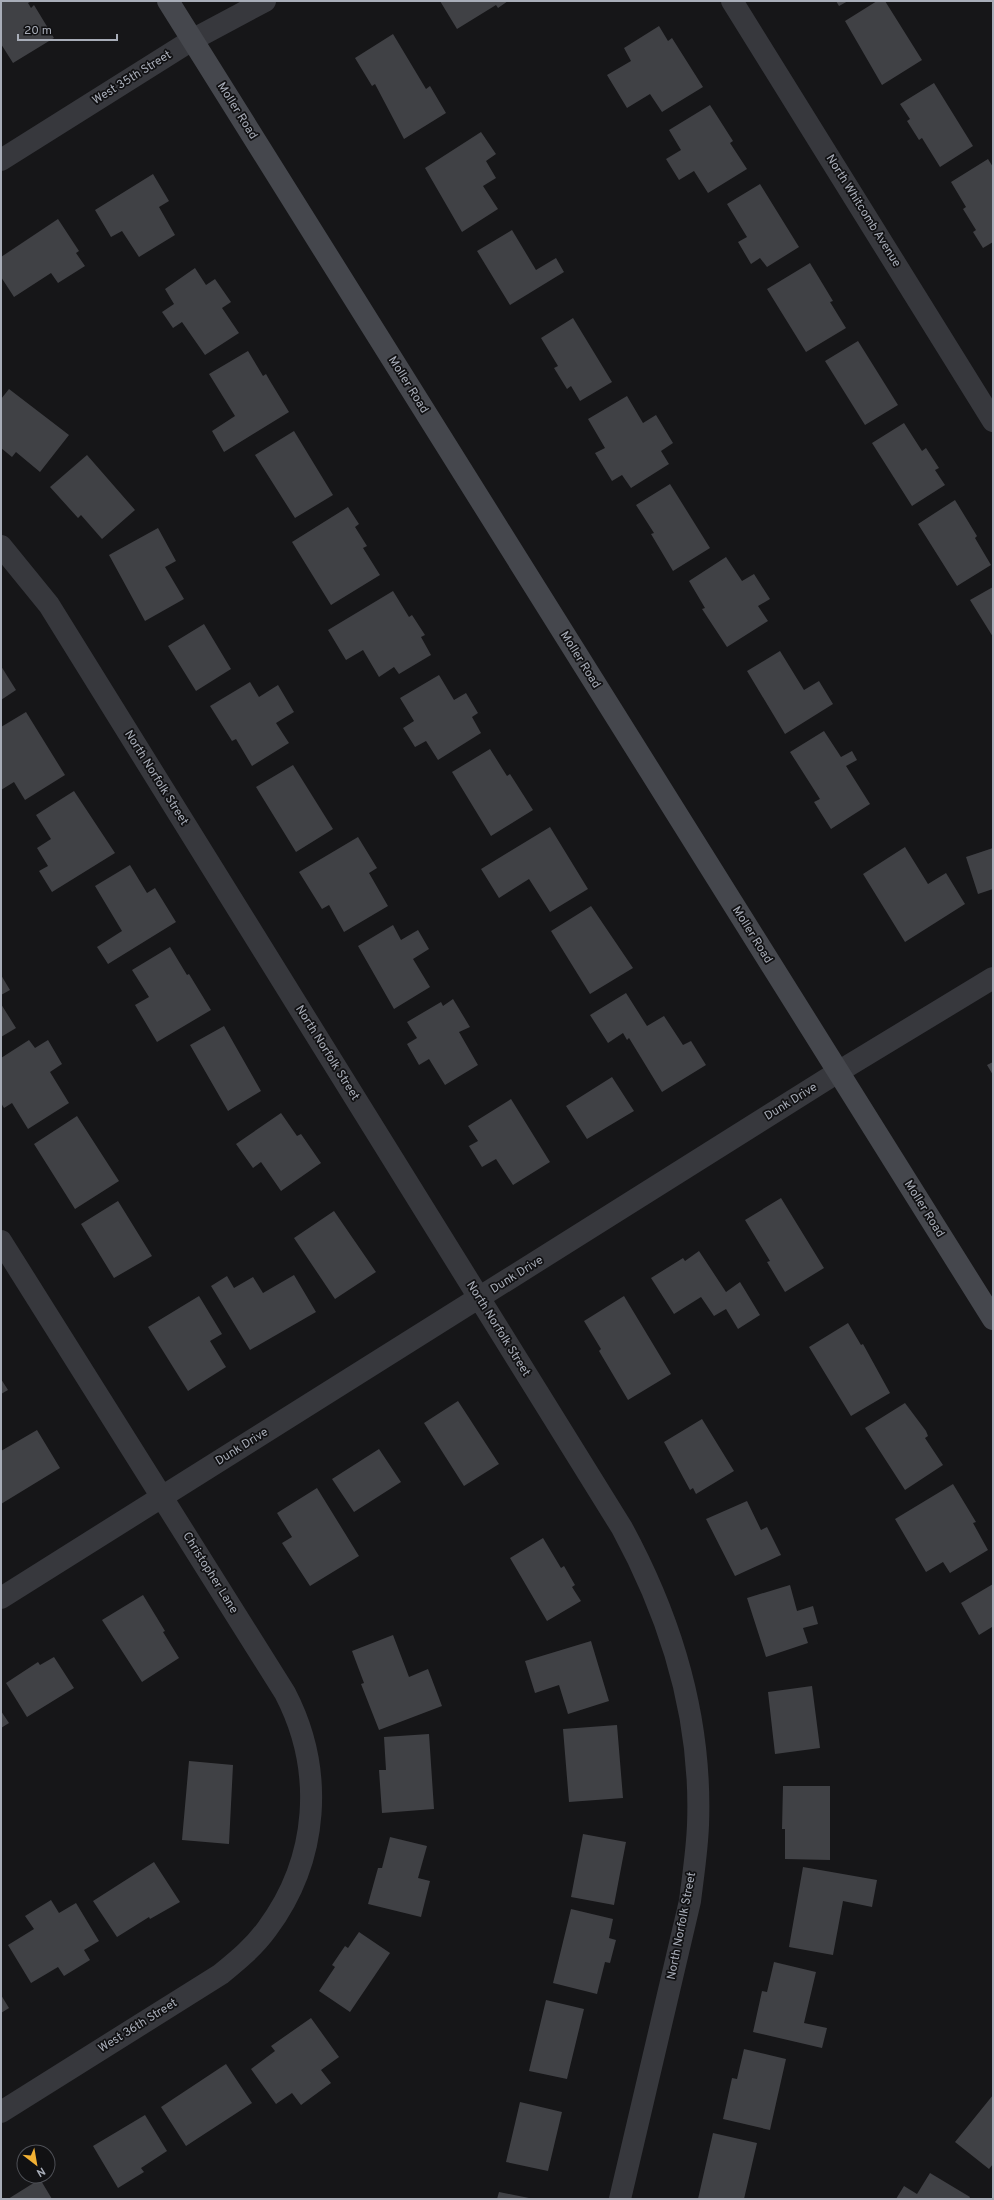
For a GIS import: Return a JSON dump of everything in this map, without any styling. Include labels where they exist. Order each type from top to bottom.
[{"type":"main road","name":"Moller Road","points":[[168,1],[993,1318]]},
{"type":"street","name":"West 35th Street","points":[[1,160],[192,40],[265,1]]},
{"type":"street","name":"North Whitcomb Avenue","points":[[732,1],[993,421]]},
{"type":"street","name":"North Norfolk Street","points":[[1,546],[49,605],[622,1528],[638,1557],[668,1627],[683,1679],[691,1717],[696,1762],[698,1824],[690,1901],[620,2199]]},
{"type":"street","name":"Dunk Drive","points":[[1,1598],[838,1072],[993,978]]},
{"type":"street","name":"Christopher Lane","points":[[1,1241],[278,1680],[294,1711],[305,1744],[311,1784],[311,1812],[303,1860],[291,1889],[267,1930]]},
{"type":"street","name":"West 36th Street","points":[[1,2112],[221,1974],[246,1954],[267,1930]]},
{"type":"building","points":[[1,1],[32,1],[28,3],[31,8],[34,5],[54,38],[13,63],[1,44]]},
{"type":"building","points":[[440,1],[508,1],[498,8],[496,5],[457,29]]},
{"type":"building","points":[[836,1],[848,1],[839,6]]},
{"type":"building","points":[[877,1],[885,1],[922,60],[882,85],[845,21]]},
{"type":"building","points":[[659,26],[668,41],[672,38],[703,87],[662,112],[650,94],[627,108],[607,75],[631,61],[624,48]]},
{"type":"building","points":[[393,34],[426,89],[430,86],[446,113],[404,139],[375,84],[372,86],[355,58]]},
{"type":"building","points":[[934,83],[973,146],[940,167],[922,138],[919,140],[907,121],[910,119],[900,104]]},
{"type":"building","points":[[710,105],[733,141],[730,143],[747,169],[708,193],[694,171],[679,180],[666,159],[681,150],[669,130]]},
{"type":"building","points":[[481,132],[496,154],[486,161],[496,178],[483,186],[498,209],[462,232],[425,168]]},
{"type":"building","points":[[988,159],[993,167],[993,242],[983,248],[973,232],[976,230],[963,209],[966,207],[951,182]]},
{"type":"building","points":[[153,174],[169,201],[159,207],[175,235],[139,257],[122,231],[111,237],[95,210]]},
{"type":"building","points":[[760,184],[799,247],[767,267],[760,258],[751,264],[738,242],[747,237],[727,204]]},
{"type":"building","points":[[58,219],[79,251],[76,253],[85,266],[58,283],[51,273],[14,297],[1,277],[1,257]]},
{"type":"building","points":[[512,230],[536,270],[556,258],[564,272],[510,305],[477,251]]},
{"type":"building","points":[[810,263],[833,301],[830,302],[846,328],[806,352],[767,289]]},
{"type":"building","points":[[195,268],[206,285],[215,279],[231,302],[222,308],[239,333],[205,355],[182,322],[173,328],[162,312],[174,304],[165,289]]},
{"type":"building","points":[[573,318],[612,382],[580,401],[571,386],[567,389],[554,368],[558,366],[541,338]]},
{"type":"building","points":[[858,341],[898,405],[865,425],[825,361]]},
{"type":"building","points":[[248,351],[263,376],[266,374],[289,412],[224,452],[212,431],[235,416],[209,374]]},
{"type":"building","points":[[9,389],[69,435],[40,472],[16,452],[12,457],[1,448],[1,399]]},
{"type":"building","points":[[627,396],[643,423],[656,415],[673,443],[661,451],[669,464],[631,488],[622,475],[612,481],[595,453],[605,448],[588,419]]},
{"type":"building","points":[[904,423],[922,451],[926,448],[939,468],[935,470],[945,485],[912,506],[872,443]]},
{"type":"building","points":[[294,431],[333,495],[295,518],[255,455]]},
{"type":"building","points":[[87,455],[135,510],[102,539],[81,515],[78,518],[50,487]]},
{"type":"building","points":[[670,484],[710,548],[673,571],[651,534],[654,533],[636,505]]},
{"type":"building","points":[[955,500],[977,536],[975,538],[991,565],[957,586],[918,524]]},
{"type":"building","points":[[348,507],[359,524],[355,527],[367,546],[363,548],[380,575],[331,605],[292,542]]},
{"type":"building","points":[[158,528],[176,561],[165,567],[184,599],[145,621],[109,555]]},
{"type":"building","points":[[726,557],[742,581],[754,574],[770,599],[758,606],[768,621],[727,647],[702,609],[705,608],[689,581]]},
{"type":"building","points":[[993,587],[993,637],[970,600]]},
{"type":"building","points":[[393,591],[409,617],[412,615],[425,635],[421,637],[431,655],[399,674],[394,667],[379,677],[363,650],[346,660],[328,630]]},
{"type":"building","points":[[204,624],[231,669],[196,691],[168,646]]},
{"type":"building","points":[[780,651],[804,690],[819,681],[833,704],[785,734],[747,671]]},
{"type":"building","points":[[1,666],[16,690],[1,700]]},
{"type":"building","points":[[439,675],[454,700],[466,693],[478,713],[472,717],[481,733],[438,760],[426,741],[415,747],[403,728],[414,721],[400,698]]},
{"type":"building","points":[[250,682],[259,697],[278,685],[294,712],[276,723],[289,743],[252,766],[236,739],[232,741],[210,706]]},
{"type":"building","points":[[26,712],[65,775],[25,800],[14,782],[1,790],[1,727]]},
{"type":"building","points":[[824,731],[841,757],[852,751],[857,760],[846,766],[870,804],[831,829],[814,802],[820,799],[790,752]]},
{"type":"building","points":[[490,749],[507,776],[510,774],[533,810],[491,836],[452,772]]},
{"type":"building","points":[[293,765],[333,829],[296,852],[256,787]]},
{"type":"building","points":[[74,791],[115,853],[52,892],[39,871],[48,866],[37,848],[51,839],[36,815]]},
{"type":"building","points":[[550,827],[588,889],[550,912],[529,879],[499,898],[481,869]]},
{"type":"building","points":[[358,837],[377,868],[369,873],[388,906],[344,932],[329,905],[322,909],[299,872]]},
{"type":"building","points":[[905,847],[928,884],[946,873],[965,904],[905,942],[863,874]]},
{"type":"building","points":[[993,848],[993,889],[978,894],[966,857]]},
{"type":"building","points":[[130,865],[147,893],[155,888],[176,922],[108,964],[97,947],[122,931],[95,886]]},
{"type":"building","points":[[591,906],[633,968],[590,994],[551,931]]},
{"type":"building","points":[[393,925],[401,940],[418,930],[429,949],[413,959],[430,987],[394,1009],[358,946]]},
{"type":"building","points":[[170,947],[211,1010],[157,1042],[135,1005],[149,997],[132,970]]},
{"type":"building","points":[[1,975],[10,990],[1,995]]},
{"type":"building","points":[[626,993],[647,1026],[664,1016],[683,1045],[691,1041],[706,1065],[662,1092],[629,1038],[627,1040],[623,1033],[608,1043],[590,1015]]},
{"type":"building","points":[[453,999],[470,1027],[459,1032],[478,1065],[445,1085],[429,1059],[419,1065],[407,1044],[417,1038],[407,1022],[441,1002],[443,1006]]},
{"type":"building","points":[[1,1004],[16,1028],[1,1037]]},
{"type":"building","points":[[224,1026],[261,1091],[228,1111],[190,1045]]},
{"type":"building","points":[[29,1040],[35,1048],[48,1040],[62,1064],[50,1072],[69,1103],[28,1129],[12,1103],[4,1108],[1,1103],[1,1058]]},
{"type":"building","points":[[993,1062],[993,1075],[987,1065]]},
{"type":"building","points":[[612,1077],[634,1111],[587,1139],[566,1106]]},
{"type":"building","points":[[511,1099],[550,1162],[513,1185],[496,1159],[482,1167],[469,1146],[478,1141],[468,1126]]},
{"type":"building","points":[[281,1113],[297,1136],[301,1134],[321,1163],[281,1191],[261,1162],[253,1168],[236,1144]]},
{"type":"building","points":[[77,1116],[119,1181],[75,1209],[34,1144]]},
{"type":"building","points":[[781,1198],[824,1268],[785,1292],[767,1262],[770,1261],[745,1220]]},
{"type":"building","points":[[118,1201],[152,1256],[114,1278],[81,1224]]},
{"type":"building","points":[[334,1211],[376,1272],[335,1299],[294,1238]]},
{"type":"building","points":[[699,1251],[726,1292],[740,1282],[760,1315],[738,1329],[726,1309],[714,1316],[701,1297],[674,1314],[651,1278],[683,1258],[685,1261]]},
{"type":"building","points":[[294,1275],[316,1312],[250,1350],[211,1286],[227,1276],[234,1288],[253,1277],[263,1293]]},
{"type":"building","points":[[199,1296],[222,1334],[210,1341],[226,1367],[188,1391],[148,1327]]},
{"type":"building","points":[[624,1296],[671,1374],[628,1400],[599,1351],[601,1349],[584,1321]]},
{"type":"building","points":[[848,1323],[861,1345],[863,1344],[890,1393],[851,1416],[809,1347]]},
{"type":"building","points":[[1,1379],[8,1390],[1,1394]]},
{"type":"building","points":[[458,1401],[499,1464],[464,1486],[424,1423]]},
{"type":"building","points":[[905,1403],[926,1431],[928,1436],[925,1438],[943,1465],[905,1490],[865,1428]]},
{"type":"building","points":[[702,1419],[734,1471],[696,1494],[693,1488],[690,1490],[664,1442]]},
{"type":"building","points":[[37,1430],[60,1468],[1,1504],[1,1451]]},
{"type":"building","points":[[379,1449],[401,1482],[354,1512],[332,1479]]},
{"type":"building","points":[[953,1484],[976,1522],[973,1523],[988,1550],[950,1573],[943,1562],[926,1572],[895,1519]]},
{"type":"building","points":[[317,1488],[359,1556],[310,1586],[282,1543],[292,1537],[277,1513]]},
{"type":"building","points":[[747,1501],[761,1530],[767,1527],[781,1555],[735,1576],[706,1519]]},
{"type":"building","points":[[543,1538],[561,1568],[564,1566],[575,1585],[572,1587],[581,1601],[547,1621],[510,1558]]},
{"type":"building","points":[[993,1584],[993,1629],[992,1627],[979,1635],[961,1603]]},
{"type":"building","points":[[790,1585],[797,1611],[813,1606],[818,1624],[803,1628],[808,1643],[766,1657],[747,1598]]},
{"type":"building","points":[[143,1595],[165,1631],[163,1632],[179,1658],[142,1682],[102,1620]]},
{"type":"building","points":[[393,1635],[409,1677],[428,1669],[442,1706],[379,1730],[361,1684],[364,1683],[352,1651]]},
{"type":"building","points":[[591,1641],[609,1701],[568,1714],[559,1685],[535,1693],[525,1661]]},
{"type":"building","points":[[54,1657],[74,1688],[27,1717],[6,1683],[38,1662],[40,1665]]},
{"type":"building","points":[[812,1686],[820,1748],[775,1754],[768,1692]]},
{"type":"building","points":[[1,1711],[9,1723],[1,1728]]},
{"type":"building","points":[[617,1725],[623,1798],[569,1802],[563,1729]]},
{"type":"building","points":[[429,1734],[434,1809],[382,1813],[379,1770],[386,1770],[384,1737]]},
{"type":"building","points":[[189,1761],[233,1765],[229,1844],[182,1840]]},
{"type":"building","points":[[783,1786],[830,1786],[830,1860],[785,1859],[785,1829],[782,1829]]},
{"type":"building","points":[[583,1834],[626,1842],[614,1905],[571,1897]]},
{"type":"building","points":[[390,1837],[427,1846],[418,1878],[430,1881],[421,1917],[368,1904],[378,1868],[382,1868]]},
{"type":"building","points":[[154,1862],[180,1902],[150,1919],[149,1917],[117,1937],[93,1901]]},
{"type":"building","points":[[803,1867],[877,1880],[872,1907],[843,1901],[833,1955],[789,1947]]},
{"type":"building","points":[[51,1900],[59,1913],[76,1903],[99,1941],[84,1950],[90,1960],[64,1976],[58,1967],[31,1983],[8,1945],[34,1929],[25,1916]]},
{"type":"building","points":[[571,1909],[613,1919],[609,1938],[616,1940],[610,1963],[605,1962],[597,1994],[553,1983]]},
{"type":"building","points":[[359,1932],[390,1953],[350,2012],[319,1991],[335,1967],[332,1965],[345,1946],[348,1948]]},
{"type":"building","points":[[774,1962],[816,1972],[804,2023],[827,2028],[822,2048],[753,2032],[762,1991],[767,1992]]},
{"type":"building","points":[[1,1995],[9,2008],[1,2013]]},
{"type":"building","points":[[546,2000],[584,2009],[567,2079],[529,2071]]},
{"type":"building","points":[[311,2018],[339,2057],[321,2070],[331,2083],[301,2105],[292,2093],[276,2104],[251,2069],[275,2051],[271,2046]]},
{"type":"building","points":[[744,2049],[786,2059],[770,2130],[723,2119],[732,2078],[737,2079]]},
{"type":"building","points":[[226,2064],[252,2103],[186,2146],[161,2107]]},
{"type":"building","points":[[993,2095],[993,2164],[989,2169],[955,2142]]},
{"type":"building","points":[[520,2102],[562,2112],[548,2171],[506,2162]]},
{"type":"building","points":[[145,2115],[167,2151],[141,2168],[144,2172],[118,2188],[93,2146]]},
{"type":"building","points":[[713,2133],[757,2143],[744,2199],[698,2199]]},
{"type":"building","points":[[930,2173],[970,2197],[969,2199],[896,2199],[904,2186],[917,2194]]},
{"type":"building","points":[[32,2184],[43,2184],[52,2199],[8,2199]]},
{"type":"building","points":[[499,2192],[529,2198],[529,2199],[497,2199]]}]
